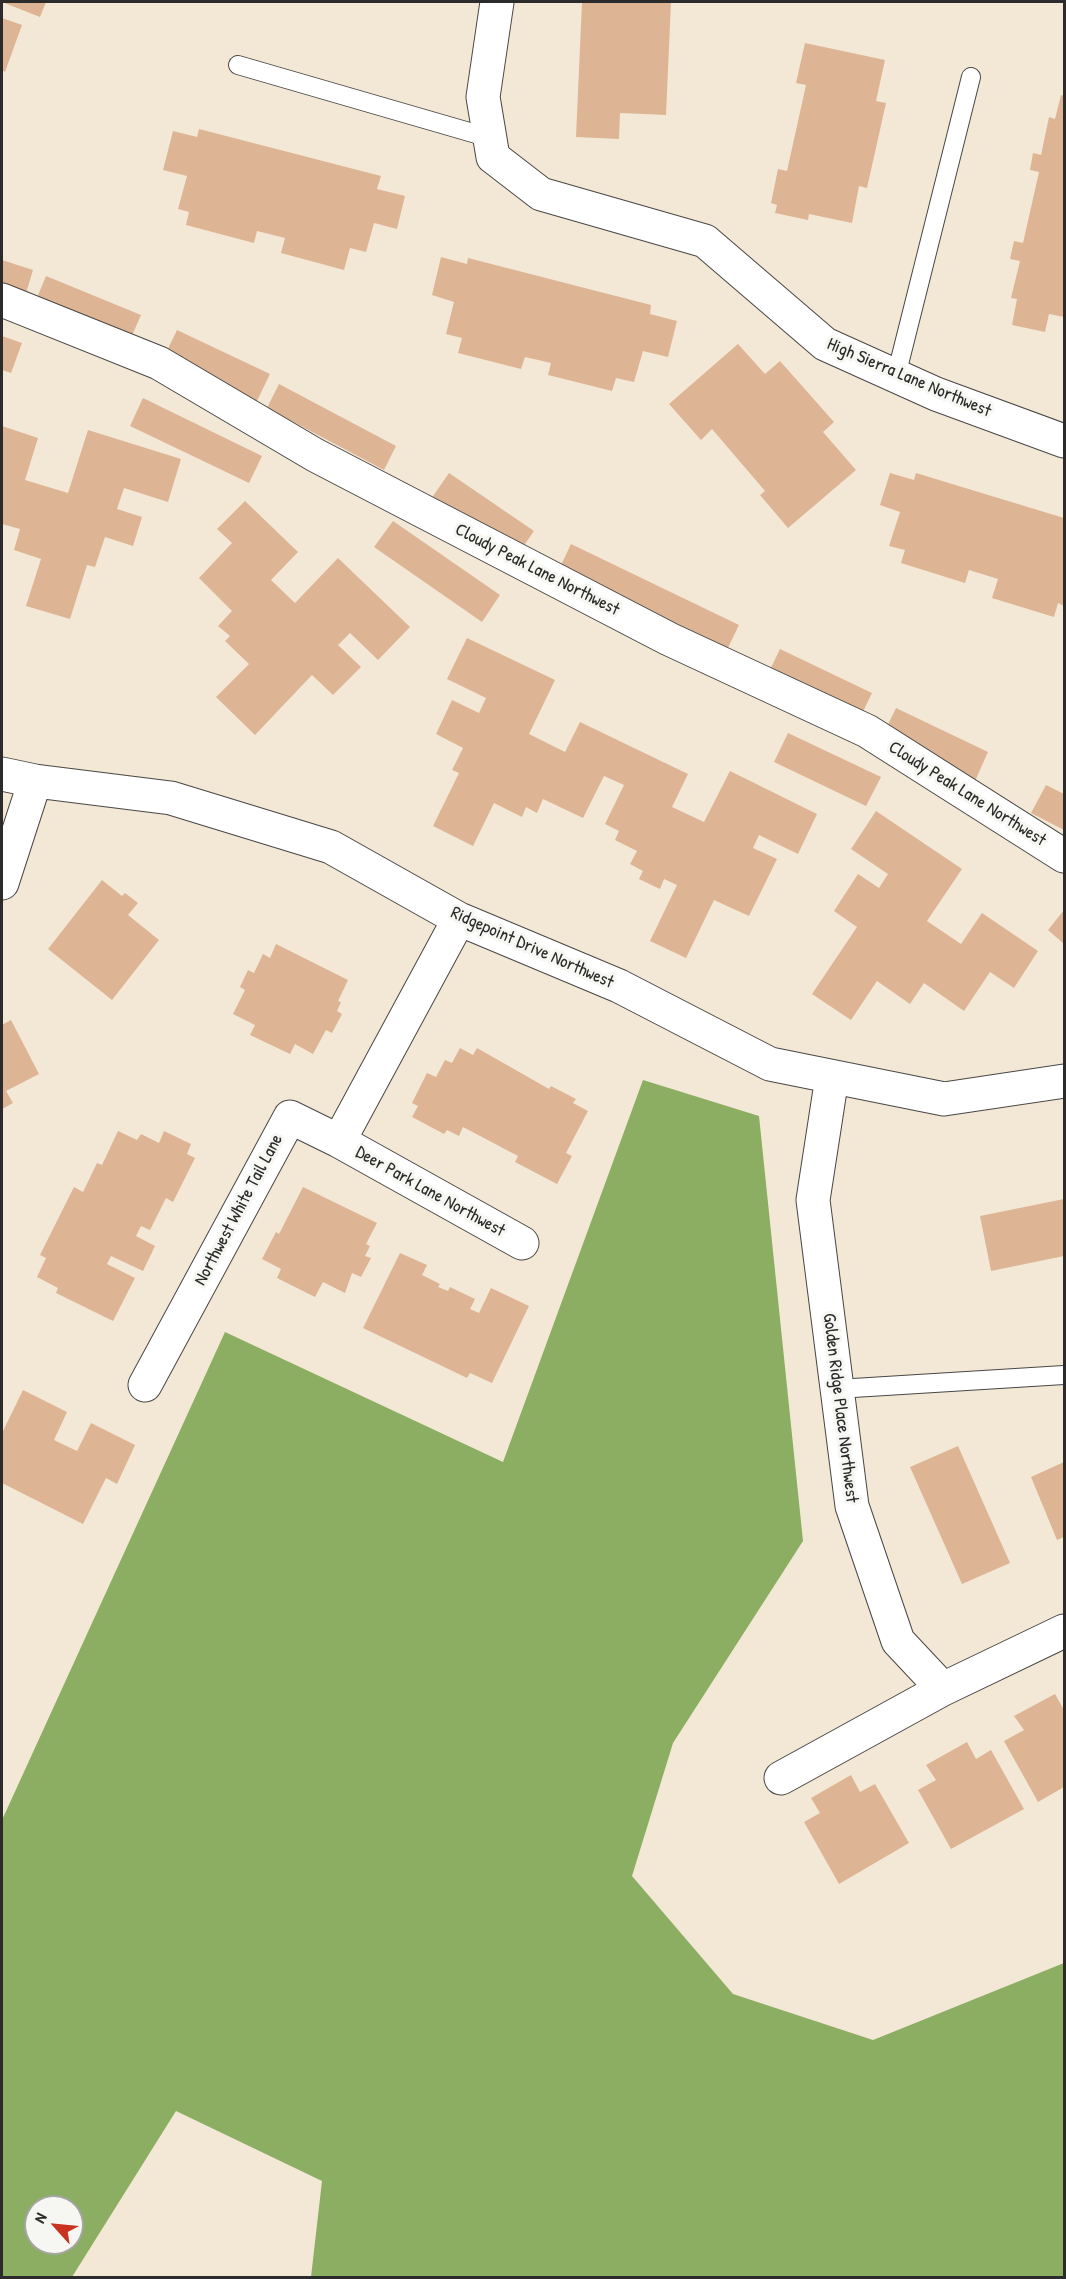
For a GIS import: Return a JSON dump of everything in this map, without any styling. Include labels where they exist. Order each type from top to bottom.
[{"type":"street","name":"High Sierra Lane Northwest","points":[[497,2],[483,97],[493,157],[541,194],[705,241],[825,344],[936,394],[1065,441]]},
{"type":"street","name":"Cloudy Peak Lane Northwest","points":[[2,300],[159,363],[315,455],[669,639],[867,731],[1065,856]]},
{"type":"street","name":"Ridgepoint Drive Northwest","points":[[2,774],[34,781],[171,798],[331,847],[459,918],[619,986],[770,1064],[944,1099],[1065,1081]]},
{"type":"street","points":[[2,883],[34,781]]},
{"type":"street","points":[[339,1141],[459,918]]},
{"type":"street","name":"Golden Ridge Place Northwest","points":[[832,1077],[813,1200],[852,1506],[898,1641],[943,1689]]},
{"type":"street","name":"Northwest White Tail Lane","points":[[145,1385],[290,1116],[339,1141]]},
{"type":"street","name":"Deer Park Lane Northwest","points":[[339,1141],[522,1243]]},
{"type":"street","points":[[781,1778],[943,1689],[1065,1631]]},
{"type":"lane","points":[[238,65],[490,138]]},
{"type":"lane","points":[[896,376],[971,77]]},
{"type":"lane","points":[[837,1389],[1065,1375]]},
{"type":"green space","points":[[643,1080],[759,1116],[803,1541],[673,1743],[632,1876],[733,1994],[873,2040],[1064,1963],[1064,2277],[311,2277],[322,2181],[176,2111],[72,2277],[2,2277],[2,1820],[225,1332],[503,1462]]},
{"type":"building","points":[[2,2],[46,2],[40,17]]},
{"type":"building","points":[[582,2],[671,2],[666,115],[620,113],[619,139],[576,137]]},
{"type":"building","points":[[2,18],[22,25],[5,72],[2,70]]},
{"type":"building","points":[[805,43],[885,60],[876,101],[886,103],[867,188],[859,186],[852,223],[809,214],[808,220],[775,213],[777,205],[771,203],[778,169],[787,171],[806,85],[796,83]]},
{"type":"building","points":[[1061,95],[1064,96],[1064,317],[1049,314],[1045,332],[1012,325],[1017,299],[1011,298],[1020,261],[1010,259],[1014,241],[1023,243],[1039,172],[1030,170],[1033,153],[1041,155],[1049,117],[1055,119]]},
{"type":"building","points":[[199,129],[381,176],[377,189],[405,196],[397,229],[374,223],[366,252],[350,248],[344,270],[281,253],[285,238],[257,231],[254,243],[186,225],[189,212],[178,209],[187,176],[163,170],[173,131],[197,137]]},
{"type":"building","points":[[441,257],[467,264],[468,258],[651,305],[650,314],[677,321],[668,357],[643,351],[634,382],[616,378],[612,391],[548,375],[551,363],[525,357],[521,369],[458,353],[462,338],[446,334],[454,302],[432,295]]},
{"type":"building","points":[[2,260],[33,270],[24,300],[2,293]]},
{"type":"building","points":[[46,276],[141,315],[128,345],[34,305]]},
{"type":"building","points":[[177,330],[270,374],[256,403],[163,359]]},
{"type":"building","points":[[2,336],[22,343],[11,373],[2,370]]},
{"type":"building","points":[[738,344],[765,374],[780,361],[834,422],[823,432],[856,470],[788,528],[760,495],[765,491],[712,429],[701,440],[669,404]]},
{"type":"building","points":[[279,384],[396,446],[384,470],[267,408]]},
{"type":"building","points":[[143,398],[262,456],[249,483],[130,426]]},
{"type":"building","points":[[2,426],[38,438],[25,480],[68,493],[88,430],[181,459],[168,502],[124,488],[117,509],[142,517],[133,546],[105,537],[95,567],[87,565],[70,619],[26,606],[41,559],[14,550],[20,529],[2,524]]},
{"type":"building","points":[[449,473],[534,531],[516,557],[431,499]]},
{"type":"building","points":[[890,473],[914,480],[916,473],[1064,518],[1064,606],[1058,603],[1054,617],[992,598],[998,579],[969,570],[965,583],[901,563],[905,550],[889,546],[900,512],[880,505]]},
{"type":"building","points":[[245,501],[298,552],[271,580],[295,603],[338,558],[410,627],[378,660],[350,633],[338,645],[361,667],[333,695],[312,675],[255,735],[216,697],[249,664],[225,641],[230,636],[218,626],[232,611],[199,578],[232,543],[217,529]]},
{"type":"building","points":[[393,521],[500,595],[482,622],[374,547]]},
{"type":"building","points":[[571,544],[739,625],[723,658],[555,578]]},
{"type":"building","points":[[467,638],[555,680],[529,734],[565,752],[580,722],[688,774],[672,807],[704,822],[730,771],[817,814],[798,854],[759,835],[753,848],[777,859],[749,916],[714,900],[686,958],[650,941],[677,885],[664,879],[660,889],[639,879],[643,871],[630,864],[637,851],[615,840],[619,831],[605,824],[624,785],[604,776],[583,818],[543,799],[537,813],[526,807],[522,817],[494,803],[473,846],[433,826],[459,773],[452,770],[463,748],[436,734],[452,700],[479,713],[486,698],[447,679]]},
{"type":"building","points":[[780,649],[872,693],[858,722],[766,678]]},
{"type":"building","points":[[896,708],[988,752],[975,781],[882,737]]},
{"type":"building","points":[[788,733],[881,777],[866,806],[774,762]]},
{"type":"building","points":[[1046,785],[1064,794],[1064,830],[1031,813]]},
{"type":"building","points":[[876,811],[962,869],[927,921],[961,944],[982,913],[1038,951],[1014,988],[990,972],[964,1011],[924,983],[910,1004],[877,981],[851,1020],[812,994],[857,927],[834,911],[858,874],[879,888],[888,874],[851,849]]},
{"type":"building","points":[[102,880],[122,896],[125,893],[138,903],[128,915],[159,940],[112,1000],[48,949]]},
{"type":"building","points":[[1064,910],[1064,944],[1048,930]]},
{"type":"building","points":[[276,944],[348,980],[338,1001],[341,1002],[337,1011],[342,1014],[332,1033],[326,1030],[313,1054],[295,1044],[290,1054],[250,1035],[255,1025],[233,1014],[245,990],[240,987],[248,970],[254,973],[263,954],[270,958]]},
{"type":"building","points":[[11,1020],[39,1074],[6,1091],[13,1103],[2,1109],[2,1025]]},
{"type":"building","points":[[460,1048],[473,1055],[477,1048],[549,1089],[551,1086],[576,1099],[573,1103],[588,1111],[566,1153],[572,1156],[557,1184],[515,1162],[518,1156],[463,1127],[459,1136],[447,1130],[444,1134],[412,1117],[418,1106],[412,1103],[427,1073],[436,1077],[445,1060],[452,1063]]},
{"type":"building","points":[[118,1131],[137,1140],[141,1134],[159,1143],[164,1131],[191,1144],[187,1154],[195,1158],[173,1202],[166,1198],[150,1230],[141,1226],[136,1236],[155,1246],[143,1271],[111,1256],[107,1264],[135,1278],[113,1321],[56,1293],[58,1288],[37,1277],[46,1258],[40,1255],[74,1187],[83,1192],[97,1163],[102,1165]]},
{"type":"building","points":[[303,1187],[377,1223],[366,1244],[370,1246],[365,1256],[371,1258],[361,1277],[352,1273],[345,1293],[323,1282],[315,1297],[277,1278],[281,1269],[262,1259],[276,1232],[279,1234]]},
{"type":"building","points":[[1064,1199],[1064,1256],[991,1271],[980,1216]]},
{"type":"building","points":[[400,1253],[427,1265],[422,1275],[440,1284],[438,1287],[448,1291],[450,1287],[475,1299],[470,1309],[479,1313],[491,1288],[529,1306],[492,1383],[470,1373],[467,1378],[363,1328]]},
{"type":"building","points":[[23,1390],[67,1412],[54,1440],[77,1451],[91,1423],[135,1445],[117,1484],[106,1478],[83,1524],[2,1483],[2,1433]]},
{"type":"building","points":[[958,1446],[1010,1563],[962,1584],[910,1467]]},
{"type":"building","points":[[1064,1462],[1064,1537],[1057,1540],[1031,1477]]},
{"type":"building","points":[[1055,1694],[1064,1710],[1064,1787],[1038,1802],[1004,1741],[1024,1730],[1014,1716]]},
{"type":"building","points":[[967,1742],[976,1759],[991,1750],[1024,1809],[951,1849],[918,1790],[936,1780],[926,1765]]},
{"type":"building","points":[[851,1775],[860,1792],[875,1784],[909,1843],[839,1884],[804,1822],[820,1813],[811,1798]]}]
